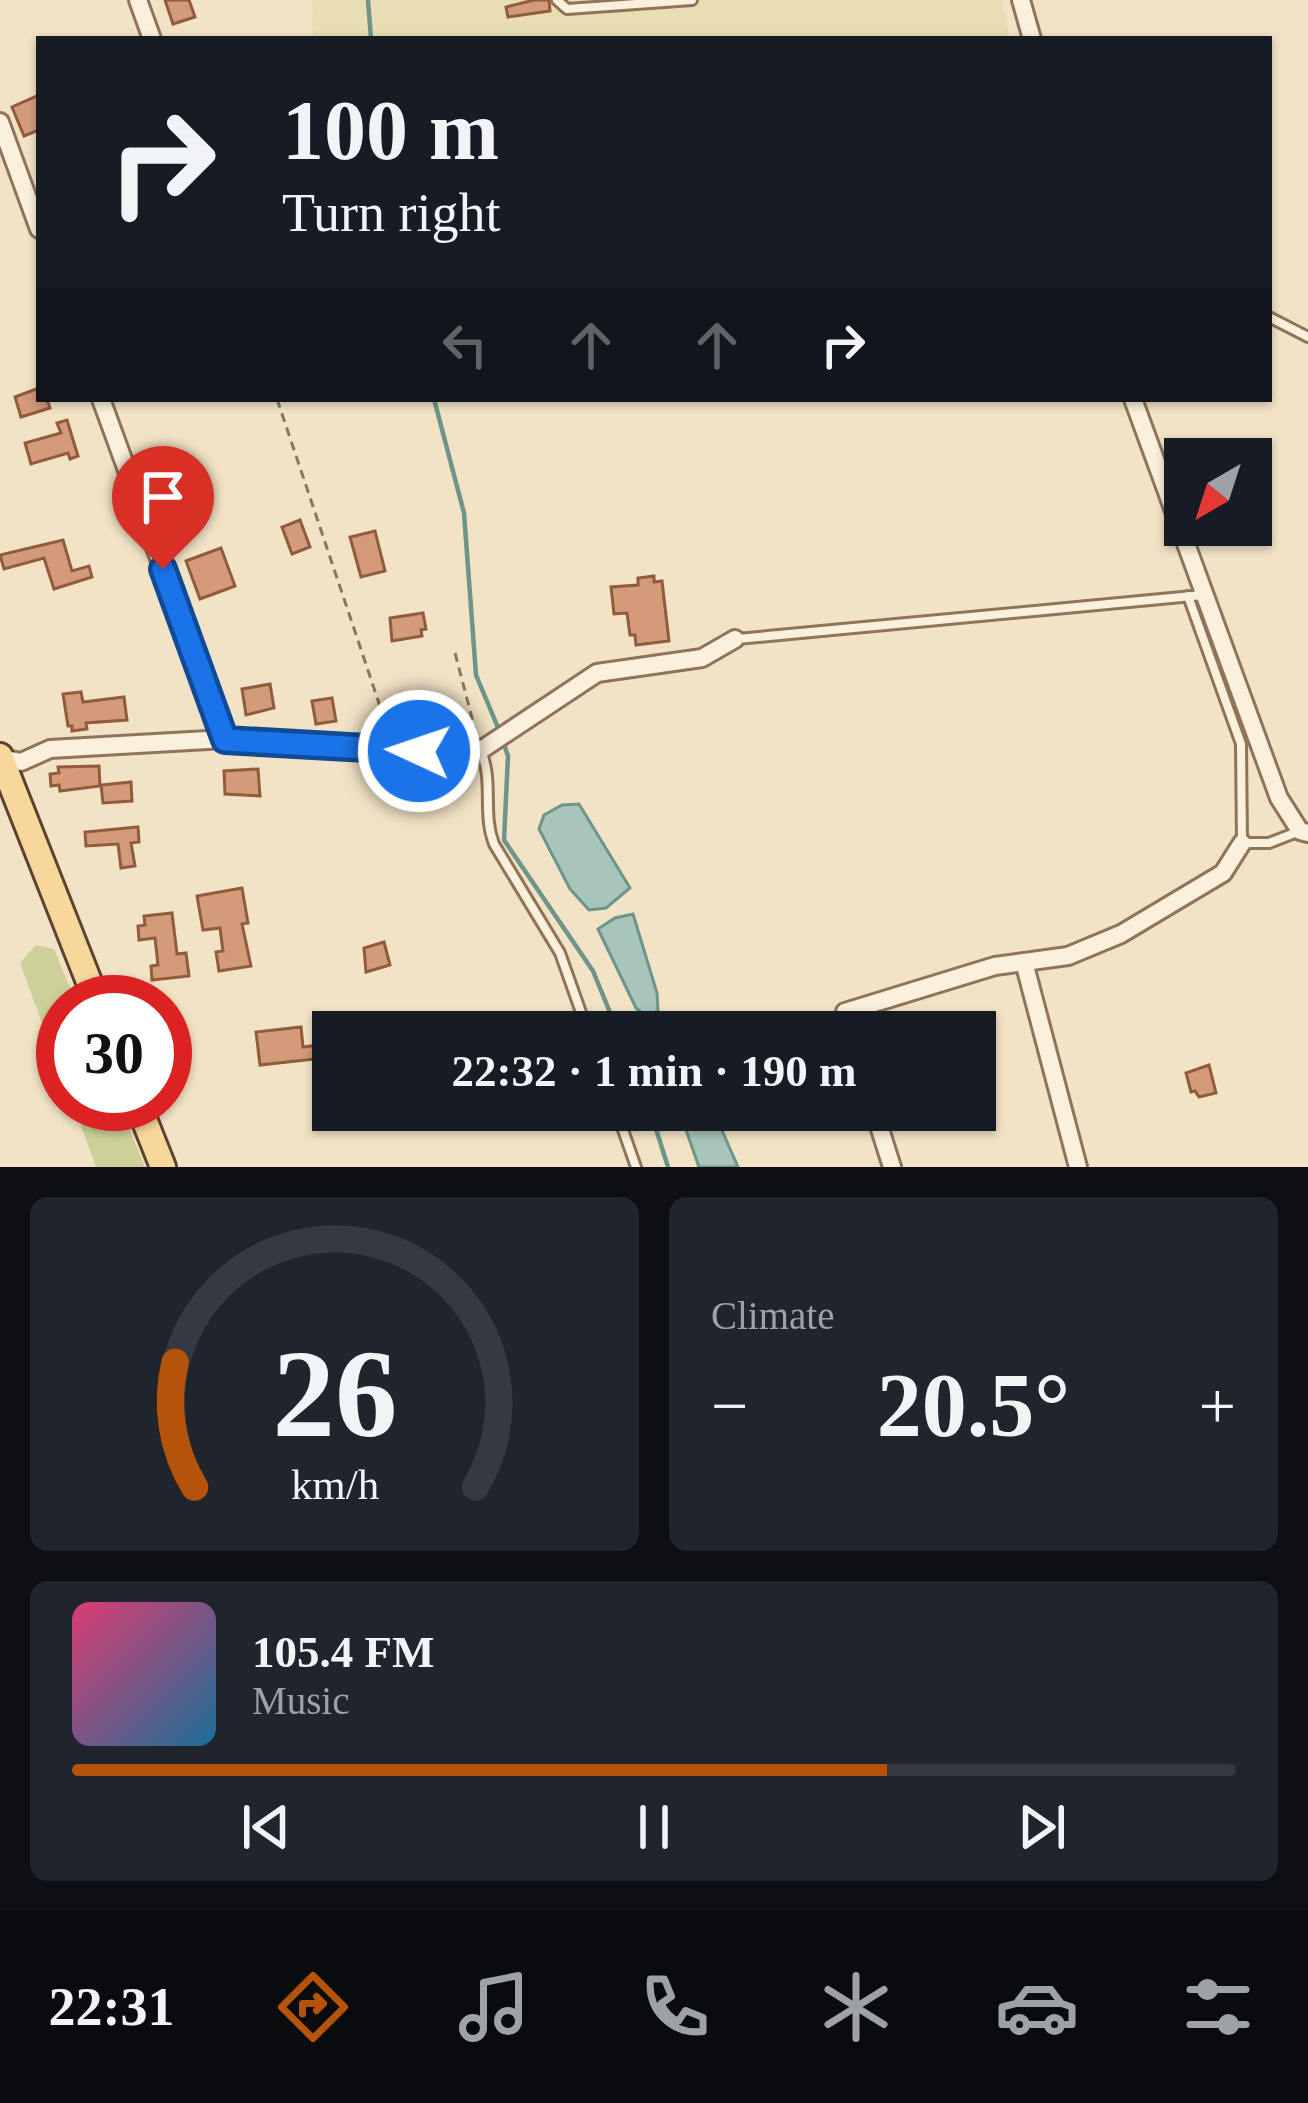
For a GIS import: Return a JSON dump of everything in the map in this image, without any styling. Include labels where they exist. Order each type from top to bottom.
[{"type":"main road","points":[[0,757],[87,975]]},
{"type":"main road","points":[[149,1131],[163,1167]]},
{"type":"street","points":[[138,0],[151,36]]},
{"type":"street","points":[[1021,0],[1031,36]]},
{"type":"street","points":[[0,122],[36,222]]},
{"type":"street","points":[[102,402],[225,740]]},
{"type":"street","points":[[1133,402],[1196,596],[1279,798],[1304,832]]},
{"type":"street","points":[[0,757],[21,762],[50,749],[225,740],[481,750],[597,673],[702,658],[735,639]]},
{"type":"street","points":[[848,1011],[994,966],[1068,956],[1121,934],[1223,873],[1242,843]]},
{"type":"street","points":[[1024,962],[1078,1167]]},
{"type":"street","points":[[881,1131],[892,1167]]},
{"type":"lane","points":[[557,0],[567,9],[692,0]]},
{"type":"lane","points":[[1272,319],[1308,337]]},
{"type":"lane","points":[[735,639],[1196,596],[1241,744],[1242,843],[1269,843],[1304,832]]},
{"type":"lane","points":[[481,750],[488,769],[487,826],[560,953],[581,1011]]},
{"type":"lane","points":[[623,1131],[636,1167]]},
{"type":"path","points":[[278,402],[394,749]]},
{"type":"path","points":[[455,653],[481,750]]},
{"type":"shaded area","points":[[312,0],[1002,0],[1009,36],[313,36]]},
{"type":"green space","points":[[36,945],[54,949],[65,975],[36,975],[36,1006],[20,963]]},
{"type":"green space","points":[[83,1131],[130,1131],[145,1167],[96,1167]]},
{"type":"water","points":[[579,804],[630,888],[606,908],[589,910],[570,889],[539,829],[544,815],[562,805]]},
{"type":"water","points":[[633,914],[657,993],[657,1011],[636,1008],[598,929]]},
{"type":"water","points":[[686,1131],[722,1131],[738,1167],[699,1167]]},
{"type":"building","points":[[165,0],[189,0],[195,17],[173,24]]},
{"type":"building","points":[[549,0],[550,11],[508,17],[506,7]]},
{"type":"building","points":[[36,96],[36,131],[24,136],[12,107]]},
{"type":"building","points":[[36,389],[36,402],[48,402],[50,408],[21,417],[15,397]]},
{"type":"building","points":[[67,420],[78,456],[70,459],[68,453],[31,464],[25,443],[61,433],[57,423]]},
{"type":"building","points":[[300,520],[310,547],[292,554],[282,527]]},
{"type":"building","points":[[375,531],[385,571],[361,577],[350,537]]},
{"type":"building","points":[[63,540],[72,571],[89,566],[92,577],[54,589],[44,558],[4,569],[0,555]]},
{"type":"building","points":[[221,548],[235,586],[200,599],[186,561]]},
{"type":"building","points":[[654,576],[654,582],[662,581],[669,641],[636,645],[627,613],[614,614],[611,587],[638,585],[638,578]]},
{"type":"building","points":[[423,613],[426,629],[421,630],[422,636],[392,641],[390,618]]},
{"type":"building","points":[[270,684],[274,708],[246,715],[242,689]]},
{"type":"building","points":[[81,692],[83,702],[124,697],[127,720],[86,723],[87,729],[72,731],[63,694]]},
{"type":"building","points":[[332,698],[336,721],[316,724],[312,701]]},
{"type":"building","points":[[99,766],[100,786],[60,791],[59,785],[51,786],[50,774],[59,773],[58,767]]},
{"type":"building","points":[[258,769],[260,796],[225,794],[224,771]]},
{"type":"building","points":[[131,782],[132,801],[103,803],[101,785]]},
{"type":"building","points":[[138,827],[139,842],[131,843],[135,866],[121,868],[118,844],[86,846],[85,832]]},
{"type":"building","points":[[242,888],[248,923],[242,924],[251,966],[219,971],[220,928],[203,930],[197,896]]},
{"type":"building","points":[[172,913],[177,954],[186,953],[189,975],[152,975],[151,966],[158,965],[155,938],[139,940],[138,926],[145,925],[144,916]]},
{"type":"building","points":[[384,942],[390,965],[366,972],[364,948]]},
{"type":"building","points":[[301,1027],[303,1047],[312,1046],[312,1059],[260,1065],[256,1032]]},
{"type":"building","points":[[1209,1065],[1216,1093],[1199,1097],[1191,1092],[1186,1073]]},
{"type":"waterway","points":[[368,0],[371,36]]},
{"type":"waterway","points":[[435,402],[464,513],[476,675],[499,730]]},
{"type":"waterway","points":[[503,741],[508,756],[504,840],[593,971],[609,1011]]},
{"type":"waterway","points":[[657,1131],[668,1167]]},
{"type":"route","points":[[163,569],[225,740],[419,751]]}]
